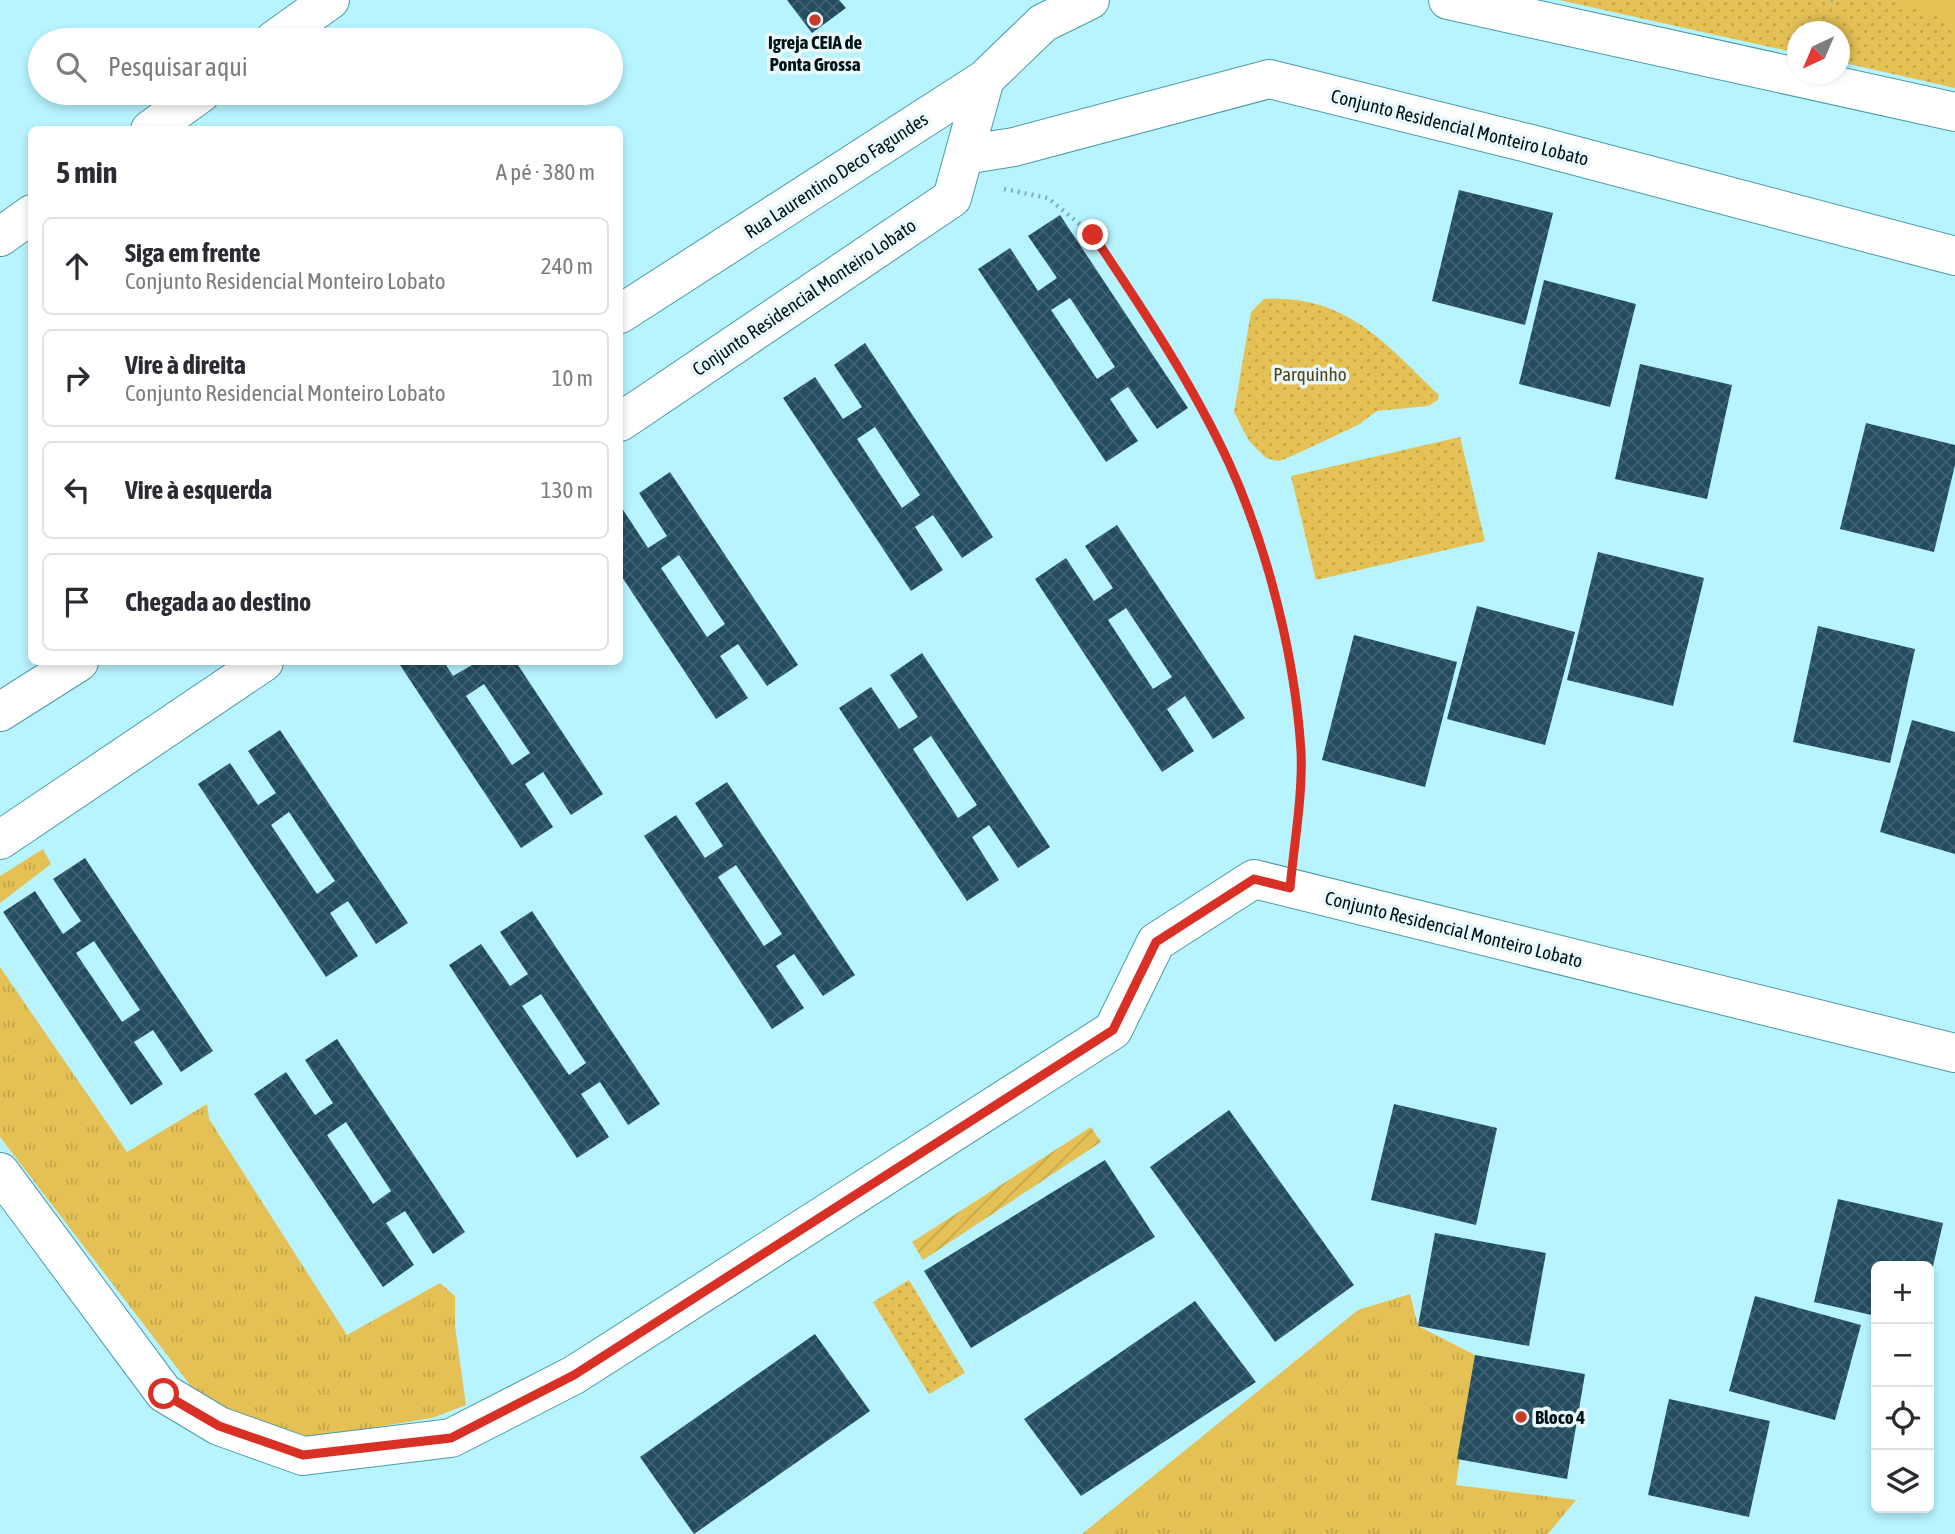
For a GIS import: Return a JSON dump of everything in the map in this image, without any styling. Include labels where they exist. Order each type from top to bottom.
[{"type":"street","points":[[291,28],[330,0]]},
{"type":"street","name":"Rua Laurentino Deco Fagundes","points":[[623,312],[985,79],[1049,11],[1090,0]]},
{"type":"street","points":[[1448,0],[1955,112]]},
{"type":"street","name":"Conjunto Residencial Monteiro Lobato","points":[[623,420],[952,198],[985,79]]},
{"type":"street","name":"Conjunto Residencial Monteiro Lobato","points":[[961,166],[1014,147],[1269,79],[1955,256]]},
{"type":"street","points":[[156,126],[184,105]]},
{"type":"street","points":[[0,237],[28,217]]},
{"type":"street","points":[[0,712],[74,665]]},
{"type":"street","points":[[0,840],[260,665]]},
{"type":"street","name":"Conjunto Residencial Monteiro Lobato","points":[[0,1172],[164,1394],[219,1426],[303,1455],[451,1438],[574,1375],[1113,1030],[1156,942],[1254,879],[1955,1053]]},
{"type":"path","points":[[1831,0],[1838,0]]},
{"type":"path","points":[[961,166],[1048,198],[1093,235],[1156,328],[1229,464],[1265,564],[1293,676],[1301,753],[1290,888]]},
{"type":"green space","points":[[1559,0],[1955,0],[1955,88],[1850,64],[1850,21],[1787,21],[1787,51]]},
{"type":"green space","points":[[1893,0],[1955,0],[1955,22]]},
{"type":"green space","name":"Parquinho","points":[[1264,299],[1293,300],[1341,313],[1382,340],[1439,395],[1438,400],[1428,406],[1377,411],[1358,425],[1292,456],[1279,461],[1266,458],[1249,441],[1234,412],[1251,312]]},
{"type":"green space","points":[[1460,437],[1485,541],[1316,580],[1291,476]]},
{"type":"green space","points":[[43,849],[51,864],[0,903],[0,876]]},
{"type":"green space","points":[[0,967],[127,1152],[207,1104],[209,1119],[347,1335],[440,1283],[455,1296],[455,1326],[466,1405],[432,1418],[303,1439],[200,1398],[0,1137]]},
{"type":"green space","points":[[1091,1127],[1101,1142],[923,1260],[912,1242]]},
{"type":"green space","points":[[909,1280],[965,1373],[929,1394],[873,1302]]},
{"type":"green space","points":[[1410,1294],[1418,1326],[1475,1355],[1456,1485],[1576,1500],[1548,1534],[1082,1534],[1358,1310]]},
{"type":"building","name":"Igreja CEIA de Ponta Grossa","points":[[787,0],[839,0],[846,8],[812,33]]},
{"type":"building","points":[[1459,190],[1553,213],[1525,325],[1432,301]]},
{"type":"building","points":[[1060,215],[1188,408],[1157,429],[1128,387],[1110,399],[1138,441],[1106,462],[978,269],[1010,248],[1038,291],[1057,278],[1028,236]],"holes":[[[1070,298],[1115,367],[1097,379],[1051,310]]]},
{"type":"building","points":[[1544,280],[1636,304],[1610,407],[1519,384]]},
{"type":"building","points":[[865,343],[993,537],[962,558],[933,515],[915,527],[943,570],[911,591],[783,398],[815,377],[843,419],[862,407],[834,365]],"holes":[[[875,427],[920,495],[902,508],[857,439]]]},
{"type":"building","points":[[1640,364],[1732,385],[1707,499],[1615,479]]},
{"type":"building","points":[[1866,423],[1955,445],[1955,465],[1934,552],[1840,529]]},
{"type":"building","points":[[670,472],[798,665],[767,686],[738,644],[720,656],[748,698],[716,719],[623,579],[623,510],[648,548],[667,536],[639,493]],"holes":[[[679,555],[725,624],[707,637],[661,568]]]},
{"type":"building","points":[[1117,525],[1245,718],[1213,739],[1185,696],[1167,709],[1194,751],[1162,772],[1035,579],[1066,558],[1094,601],[1113,588],[1085,546]],"holes":[[[1126,608],[1172,677],[1153,689],[1108,620]]]},
{"type":"building","points":[[1598,552],[1704,578],[1673,706],[1567,680]]},
{"type":"building","points":[[1477,606],[1575,632],[1545,745],[1447,719]]},
{"type":"building","points":[[1818,626],[1915,649],[1890,763],[1793,742]]},
{"type":"building","points":[[1354,635],[1457,662],[1425,787],[1322,760]]},
{"type":"building","points":[[922,653],[1050,847],[1018,868],[989,825],[972,837],[999,880],[967,901],[839,708],[871,687],[899,729],[918,717],[890,675]],"holes":[[[931,736],[977,805],[958,818],[913,749]]]},
{"type":"building","points":[[400,665],[446,665],[453,676],[472,665],[518,665],[603,794],[571,815],[543,772],[525,784],[553,827],[521,848]],"holes":[[[484,684],[530,753],[512,765],[466,696]]]},
{"type":"building","points":[[1912,720],[1955,732],[1955,854],[1880,832]]},
{"type":"building","points":[[280,730],[408,923],[376,944],[348,901],[330,913],[358,956],[326,977],[198,784],[230,763],[258,805],[276,793],[248,751]],"holes":[[[289,812],[335,881],[317,894],[271,825]]]},
{"type":"building","points":[[727,782],[855,975],[823,996],[794,954],[776,966],[804,1008],[772,1029],[644,836],[676,815],[705,858],[723,846],[695,803]],"holes":[[[736,865],[782,934],[764,946],[718,877]]]},
{"type":"building","points":[[85,858],[213,1051],[181,1072],[153,1030],[134,1042],[163,1084],[131,1105],[3,912],[35,891],[63,934],[81,921],[53,879]],"holes":[[[94,941],[140,1010],[122,1022],[76,953]]]},
{"type":"building","points":[[532,911],[660,1104],[628,1125],[600,1082],[581,1094],[609,1137],[577,1158],[449,965],[481,944],[510,986],[528,974],[500,932]],"holes":[[[541,994],[586,1063],[569,1075],[522,1006]]]},
{"type":"building","points":[[337,1039],[465,1232],[433,1254],[405,1211],[386,1223],[414,1265],[383,1287],[254,1094],[286,1072],[315,1115],[333,1103],[305,1060]],"holes":[[[346,1122],[391,1191],[373,1204],[327,1135]]]},
{"type":"building","points":[[1394,1104],[1497,1128],[1476,1225],[1371,1200]]},
{"type":"building","points":[[1229,1110],[1354,1285],[1275,1342],[1150,1167]]},
{"type":"building","points":[[1105,1160],[1155,1237],[971,1348],[924,1271]]},
{"type":"building","points":[[1838,1199],[1943,1223],[1934,1262],[1871,1261],[1871,1315],[1814,1302]]},
{"type":"building","points":[[1435,1233],[1546,1253],[1529,1346],[1418,1326]]},
{"type":"building","points":[[1755,1296],[1861,1325],[1835,1420],[1729,1391]]},
{"type":"building","points":[[1195,1301],[1256,1382],[1081,1496],[1024,1419]]},
{"type":"building","points":[[815,1334],[870,1411],[694,1534],[640,1457]]},
{"type":"building","name":"Bloco 4","points":[[1475,1355],[1585,1374],[1567,1479],[1457,1459]]},
{"type":"building","points":[[1669,1399],[1770,1421],[1749,1517],[1648,1495]]},
{"type":"place","name":"Igreja CEIA de Ponta Grossa","points":[[815,20]]},
{"type":"place","name":"Bloco 4","points":[[1521,1417]]},
{"type":"route","points":[[164,1394],[219,1426],[303,1455],[451,1438],[574,1375],[1113,1030],[1156,942],[1254,879],[1290,888],[1301,753],[1293,676],[1265,564],[1229,464],[1156,328],[1093,235]]}]
